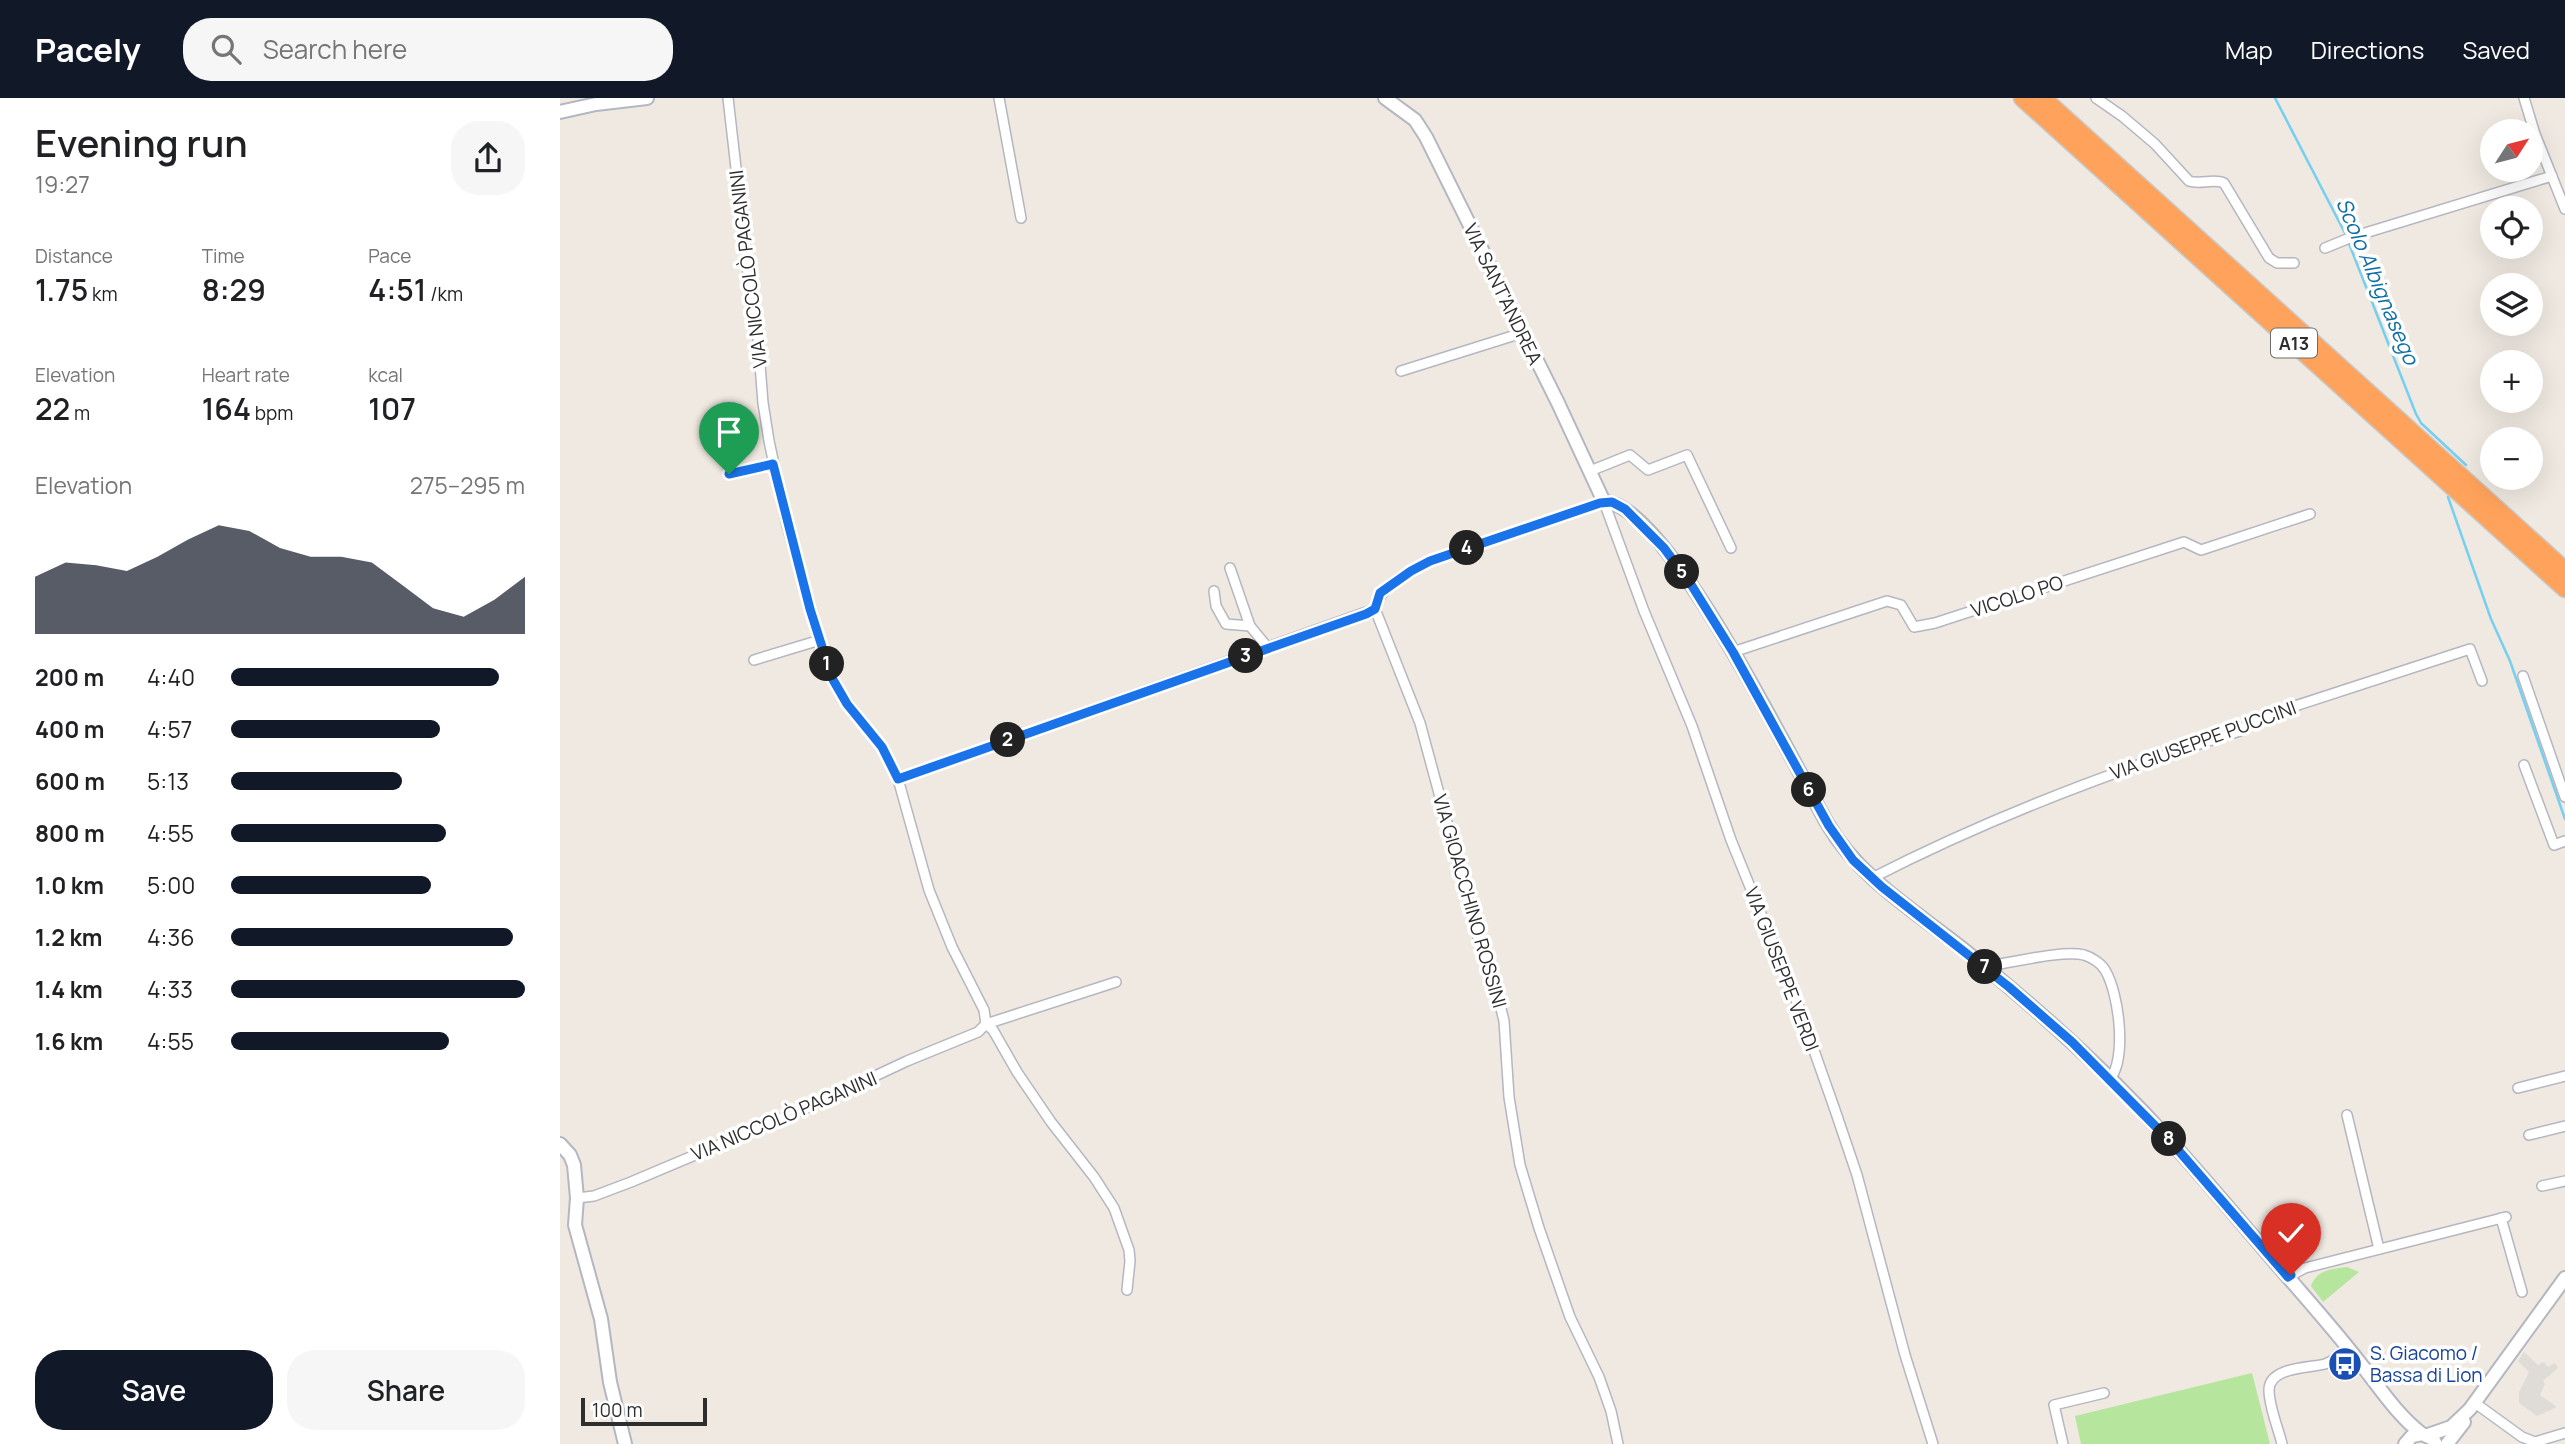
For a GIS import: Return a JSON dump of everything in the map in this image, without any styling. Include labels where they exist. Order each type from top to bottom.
[{"type":"highway","name":"A13","points":[[2022,98],[2565,589]]},
{"type":"highway","name":"A13","points":[[2043,98],[2565,570]]},
{"type":"street","points":[[560,112],[596,104],[647,98]]},
{"type":"street","name":"VIA NICCOLÒ PAGANINI","points":[[728,98],[748,273],[756,314],[763,403],[773,464],[787,525],[820,640],[839,692],[882,747],[898,779],[929,890],[952,947],[984,1010],[986,1024],[993,1030],[1051,1122],[1094,1177],[1114,1208],[1129,1250],[1127,1290]]},
{"type":"street","points":[[999,98],[1021,218]]},
{"type":"street","name":"VIA SANT'ANDREA","points":[[1385,98],[1415,120],[1426,137],[1604,502]]},
{"type":"street","points":[[2096,98],[2155,144],[2189,181],[2224,183],[2269,258],[2277,263],[2294,262]]},
{"type":"street","points":[[2524,98],[2535,134],[2565,209]]},
{"type":"street","points":[[2325,248],[2352,237],[2552,176]]},
{"type":"street","points":[[1401,371],[1522,332]]},
{"type":"street","points":[[1590,471],[1630,454],[1648,470],[1687,455],[1731,548]]},
{"type":"street","points":[[729,474],[773,464]]},
{"type":"street","points":[[898,779],[1375,609],[1380,593],[1430,561],[1604,502],[1616,504],[1625,509],[1664,548],[1686,577],[1733,652],[1829,826],[1849,855],[1872,878],[2048,1020],[2110,1079],[2172,1143],[2288,1277],[2396,1410],[2428,1438]]},
{"type":"street","name":"VIA GIUSEPPE VERDI","points":[[1604,502],[1644,611],[1692,726],[1731,840],[1798,1006],[1835,1110],[1857,1175],[1905,1355],[1933,1444]]},
{"type":"street","name":"VICOLO PO","points":[[1733,652],[1887,601],[1901,604],[1914,627],[1936,623],[2184,542],[2201,550],[2310,514]]},
{"type":"street","points":[[1230,568],[1250,626],[1269,649]]},
{"type":"street","points":[[1214,592],[1216,606],[1226,624],[1250,626]]},
{"type":"street","name":"VIA GIOACCHINO ROSSINI","points":[[1375,609],[1420,723],[1476,934],[1496,988],[1504,1021],[1509,1097],[1520,1165],[1570,1317],[1599,1377],[1611,1410],[1618,1444]]},
{"type":"street","points":[[754,660],[820,640]]},
{"type":"street","name":"VIA GIUSEPPE PUCCINI","points":[[1872,878],[1955,838],[2105,775],[2240,731],[2255,719],[2470,649],[2482,681]]},
{"type":"street","points":[[2523,676],[2565,797]]},
{"type":"street","points":[[2524,765],[2554,845],[2565,841]]},
{"type":"street","points":[[1987,969],[1993,965],[2069,954],[2089,957],[2100,965],[2110,983],[2121,1039],[2119,1065],[2110,1079]]},
{"type":"street","name":"VIA NICCOLÒ PAGANINI","points":[[577,1198],[594,1196],[631,1182],[809,1107],[907,1061],[978,1032],[986,1024],[1116,982]]},
{"type":"street","points":[[2518,1088],[2565,1076]]},
{"type":"street","points":[[2347,1115],[2379,1249]]},
{"type":"street","points":[[2529,1135],[2565,1126]]},
{"type":"street","points":[[560,1144],[575,1165],[575,1226],[601,1319],[610,1382],[625,1444]]},
{"type":"street","points":[[2542,1186],[2565,1181]]},
{"type":"street","points":[[2288,1277],[2305,1268],[2504,1218],[2522,1292]]},
{"type":"street","points":[[2448,1444],[2565,1278]]},
{"type":"street","points":[[2282,1444],[2270,1398],[2272,1379],[2282,1373],[2327,1363],[2348,1349]]},
{"type":"street","points":[[2063,1444],[2054,1405],[2104,1393]]},
{"type":"street","points":[[2473,1406],[2522,1437],[2535,1442],[2565,1433]]},
{"type":"street","points":[[2405,1444],[2412,1436],[2428,1438],[2451,1427],[2473,1406]]},
{"type":"street","points":[[2396,1410],[2405,1444]]},
{"type":"green space","points":[[2347,1267],[2359,1272],[2323,1302],[2311,1286],[2314,1281],[2325,1271]]},
{"type":"green space","points":[[2252,1373],[2270,1444],[2081,1444],[2075,1416]]},
{"type":"shaded area","points":[[2524,1352],[2538,1365],[2544,1362],[2548,1367],[2555,1363],[2558,1368],[2543,1381],[2545,1384],[2540,1395],[2557,1407],[2537,1416],[2519,1403],[2519,1392],[2529,1372],[2518,1361]]},
{"type":"waterway","name":"Scolo Albignasego","points":[[2275,98],[2346,235]]},
{"type":"waterway","name":"Scolo Albignasego","points":[[2348,241],[2416,414],[2421,423],[2466,465]]},
{"type":"waterway","name":"Scolo Albignasego","points":[[2448,497],[2491,619],[2510,661],[2565,819]]},
{"type":"place","name":"S. Giacomo / Bassa di Lion","points":[[2345,1364]]},
{"type":"route","points":[[729,474],[773,464],[810,609],[832,678],[847,704],[882,747],[898,779],[1366,614],[1375,609],[1380,593],[1430,561],[1576,510],[1604,502],[1616,504],[1638,520],[1664,548],[1692,586],[1733,652],[1844,850],[1882,887],[2009,987],[2072,1042],[2172,1143],[2288,1277],[2291,1275]]}]
